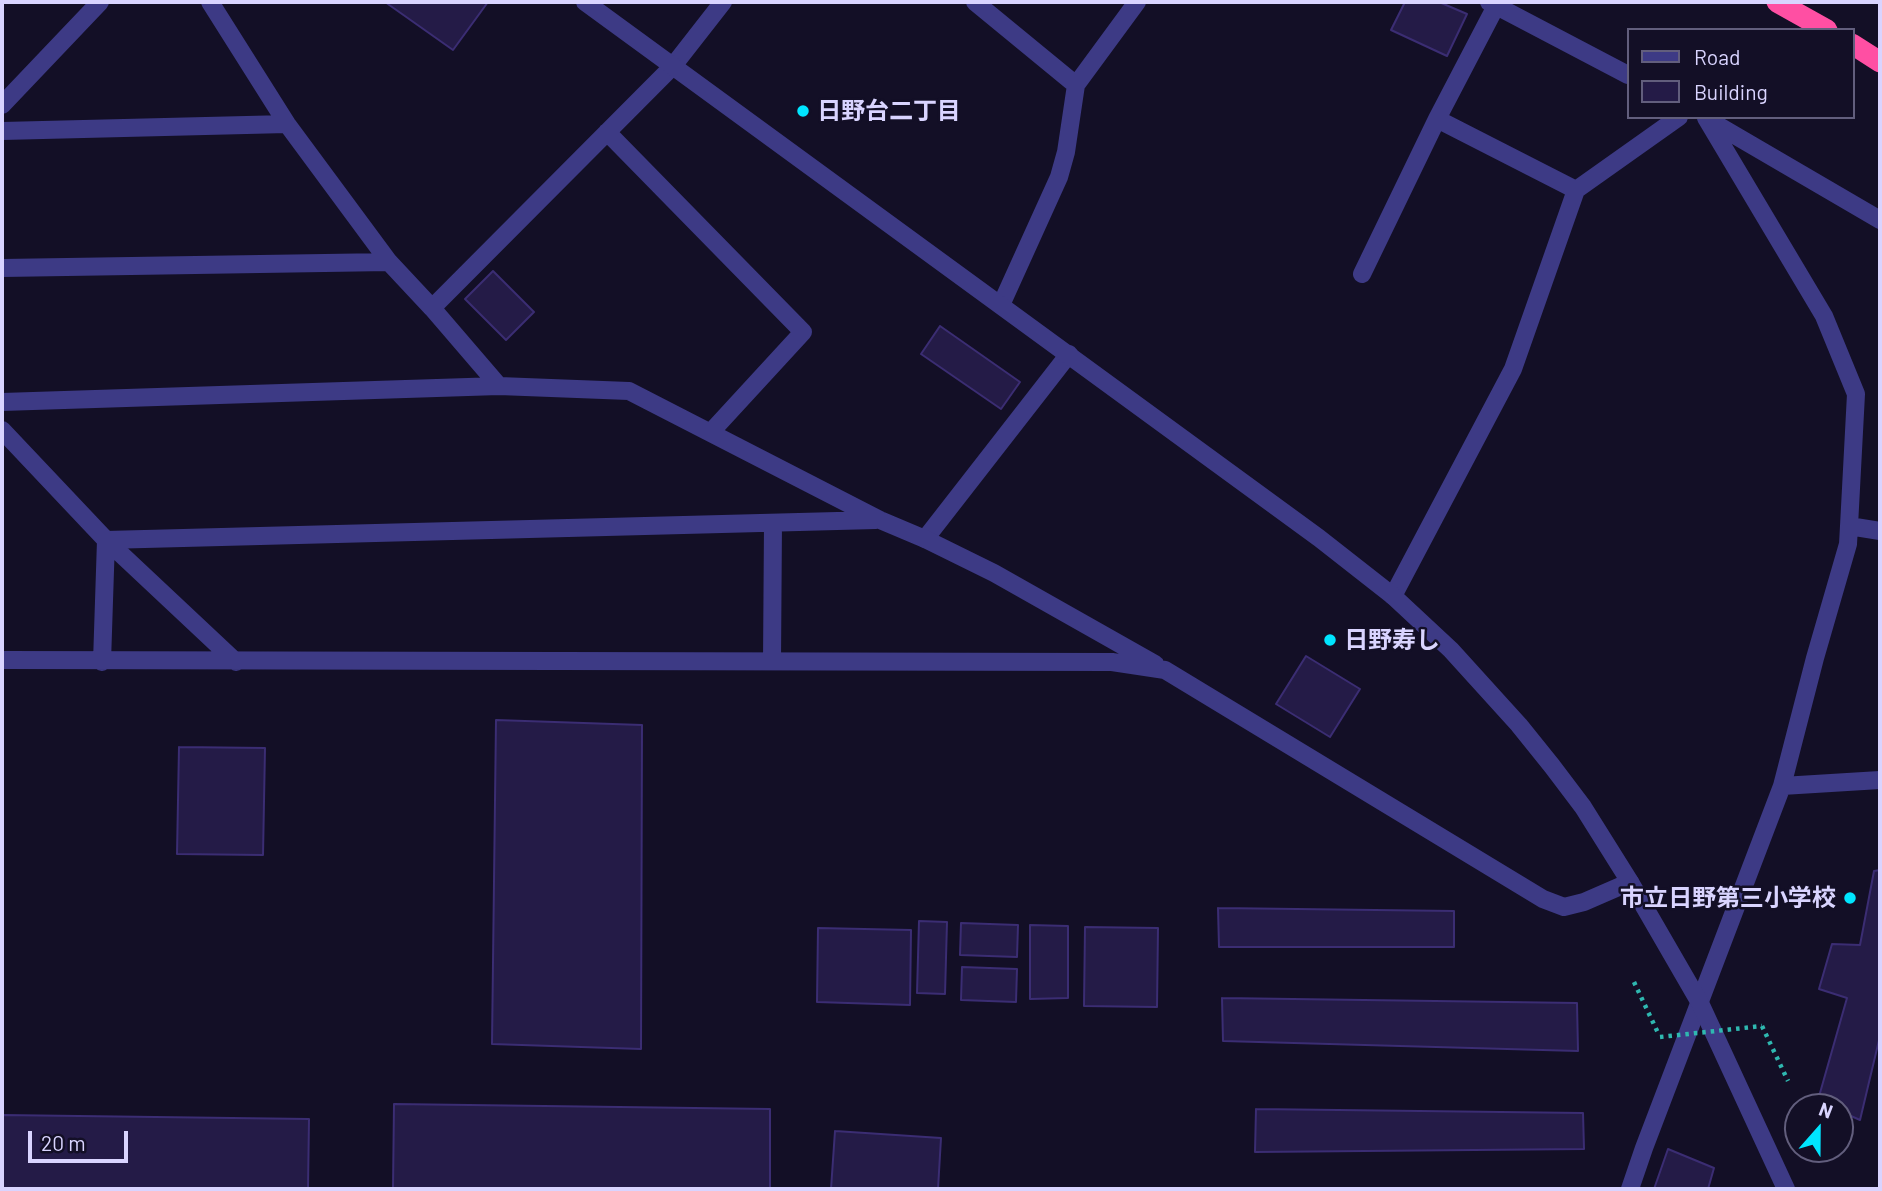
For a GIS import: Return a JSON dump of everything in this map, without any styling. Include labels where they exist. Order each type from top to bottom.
[{"type":"highway","points":[[1777,2],[1823,28]]},
{"type":"highway","points":[[1854,45],[1880,62]]},
{"type":"street","points":[[2,105],[100,2]]},
{"type":"street","points":[[210,2],[287,124],[389,262],[499,386]]},
{"type":"street","points":[[585,2],[1279,508],[1393,596],[1451,650],[1519,725],[1583,807],[1630,882],[1700,1003],[1786,1189]]},
{"type":"street","points":[[432,308],[673,66],[723,2]]},
{"type":"street","points":[[975,2],[1076,85]]},
{"type":"street","points":[[1000,305],[1059,177],[1066,152],[1076,85],[1137,2]]},
{"type":"street","points":[[1362,274],[1493,4],[1626,74]]},
{"type":"street","points":[[1393,596],[1513,369],[1576,190],[1676,119]]},
{"type":"street","points":[[1630,1189],[1782,786],[1848,544],[1856,394],[1824,316],[1706,119]]},
{"type":"street","points":[[1707,119],[1880,220]]},
{"type":"street","points":[[1437,120],[1576,190]]},
{"type":"street","points":[[2,131],[287,124]]},
{"type":"street","points":[[607,132],[803,332],[710,432]]},
{"type":"street","points":[[2,268],[389,262]]},
{"type":"street","points":[[925,539],[1069,354]]},
{"type":"street","points":[[2,402],[499,386],[629,391],[880,520],[994,573],[1165,670],[1543,899],[1564,906],[1584,902],[1630,882]]},
{"type":"street","points":[[2,430],[106,540],[236,662]]},
{"type":"street","points":[[106,540],[880,520]]},
{"type":"street","points":[[772,661],[773,523]]},
{"type":"street","points":[[1849,527],[1880,531]]},
{"type":"street","points":[[102,662],[106,540]]},
{"type":"street","points":[[2,660],[1112,662],[1165,670]]},
{"type":"street","points":[[1782,786],[1880,779]]},
{"type":"path","points":[[1634,982],[1660,1037],[1762,1026],[1787,1081]]},
{"type":"building","points":[[385,2],[488,2],[453,50]]},
{"type":"building","points":[[1405,2],[1439,2],[1467,14],[1447,56],[1391,30]]},
{"type":"building","points":[[493,271],[534,312],[506,340],[465,299]]},
{"type":"building","points":[[940,326],[1020,382],[1001,409],[921,354]]},
{"type":"building","points":[[1306,656],[1360,689],[1330,737],[1276,704]]},
{"type":"building","points":[[496,720],[642,725],[641,1049],[492,1044]]},
{"type":"building","points":[[179,747],[265,748],[263,855],[177,854]]},
{"type":"building","points":[[1880,870],[1880,1036],[1860,1120],[1854,1117],[1854,1093],[1820,1093],[1847,998],[1819,989],[1832,944],[1860,945],[1874,871]]},
{"type":"building","points":[[1218,908],[1454,911],[1454,947],[1219,947]]},
{"type":"building","points":[[919,921],[947,922],[945,994],[917,993]]},
{"type":"building","points":[[961,923],[1018,925],[1017,957],[960,955]]},
{"type":"building","points":[[1030,925],[1068,926],[1068,998],[1030,999]]},
{"type":"building","points":[[1085,927],[1158,928],[1157,1007],[1084,1006]]},
{"type":"building","points":[[818,928],[911,930],[910,1005],[817,1002]]},
{"type":"building","points":[[962,967],[1017,969],[1016,1002],[961,1000]]},
{"type":"building","points":[[1222,998],[1577,1003],[1578,1051],[1223,1041]]},
{"type":"building","points":[[394,1104],[770,1109],[770,1189],[393,1189]]},
{"type":"building","points":[[1256,1109],[1583,1113],[1584,1149],[1255,1152]]},
{"type":"building","points":[[2,1115],[309,1119],[308,1189],[2,1189]]},
{"type":"building","points":[[835,1131],[941,1138],[938,1189],[831,1189]]},
{"type":"building","points":[[1668,1149],[1714,1168],[1708,1189],[1654,1189]]},
{"type":"place","name":"日野台二丁目","points":[[803,111]]},
{"type":"place","name":"日野寿し","points":[[1330,640]]},
{"type":"place","name":"市立日野第三小学校","points":[[1850,898]]}]
